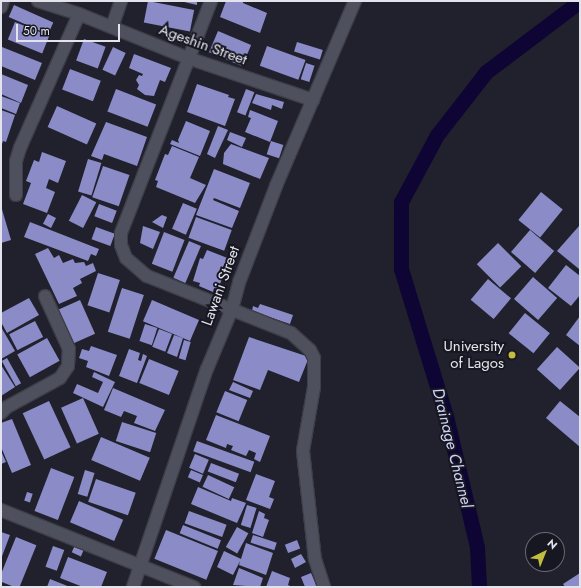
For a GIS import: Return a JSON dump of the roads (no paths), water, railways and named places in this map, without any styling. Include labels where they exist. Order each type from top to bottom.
[{"type":"street","points":[[1,7],[3,1]]},
{"type":"street","name":"Ageshin Street","points":[[38,1],[79,14],[188,58],[313,100]]},
{"type":"street","points":[[112,27],[121,1]]},
{"type":"street","points":[[211,1],[121,233],[121,245],[126,258],[147,276],[291,333],[302,340],[314,358],[314,387],[303,451],[315,559],[324,587]]},
{"type":"street","name":"Lawani Street","points":[[132,587],[207,369],[232,310],[254,244],[355,1]]},
{"type":"street","points":[[16,195],[16,161],[20,148],[79,14]]},
{"type":"street","points":[[1,413],[7,407],[60,378],[68,366],[68,349],[45,296]]},
{"type":"street","points":[[1,510],[194,587]]},
{"type":"waterway","name":"Drainage Channel","points":[[479,587],[477,547],[446,416],[401,269],[401,202],[437,135],[486,72],[580,1]]},
{"type":"place","name":"University of Lagos","points":[[512,355]]}]
